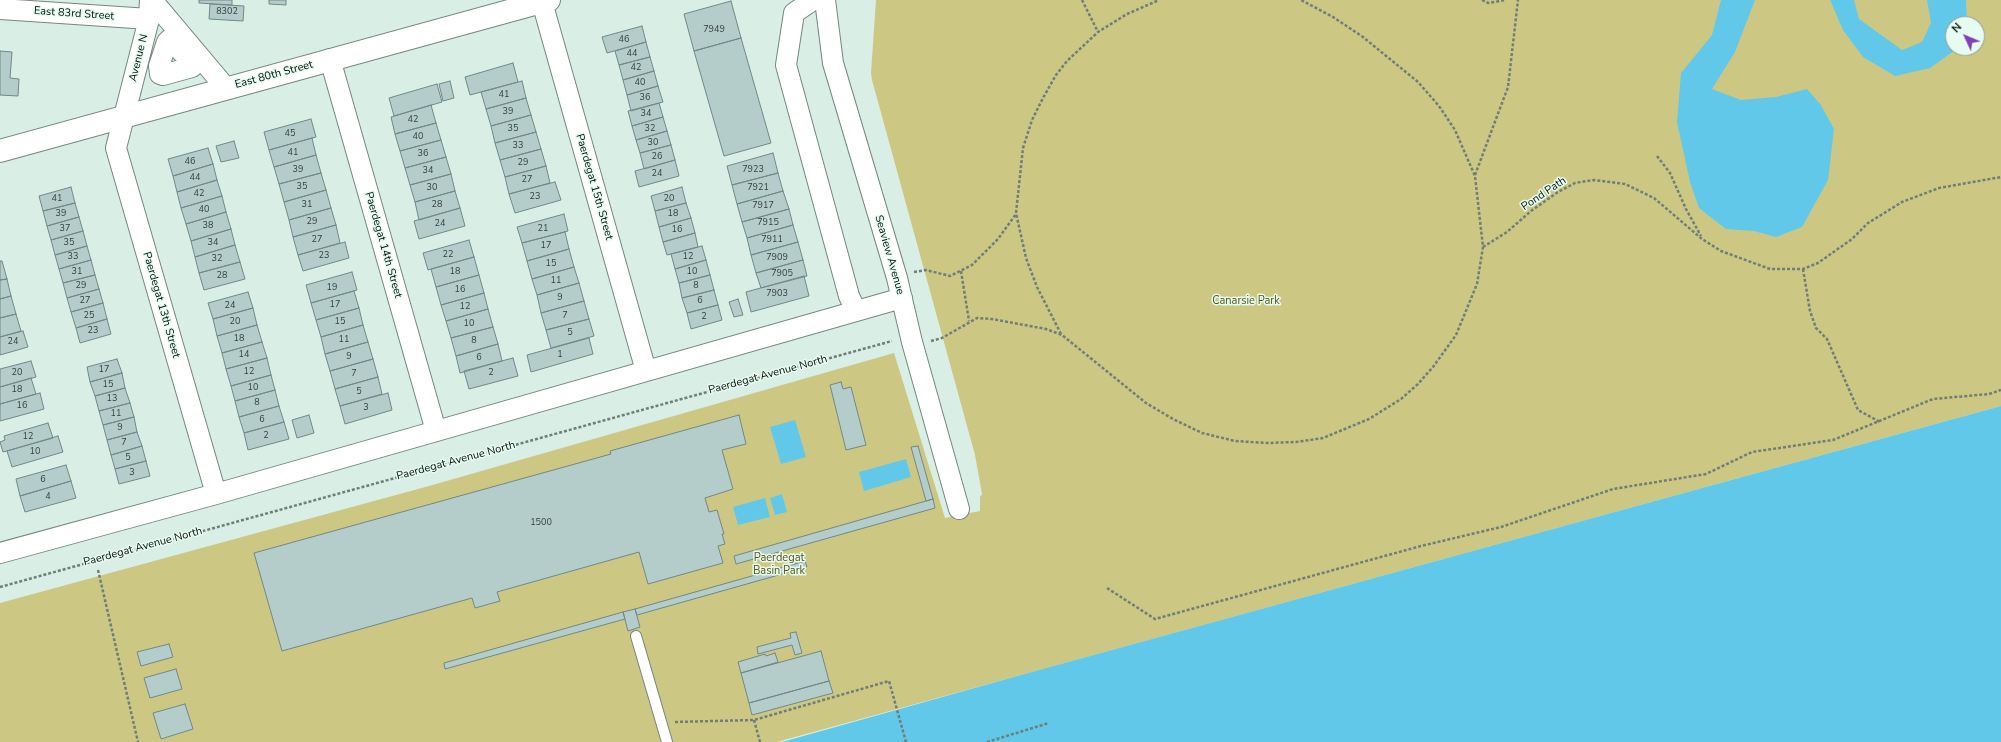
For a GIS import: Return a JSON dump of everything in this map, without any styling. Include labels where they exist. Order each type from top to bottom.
[{"type":"street","points":[[813,0],[794,13],[786,65],[849,296],[856,311]]},
{"type":"street","name":"Seaview Avenue","points":[[825,0],[833,63],[902,298],[912,342],[959,508]]},
{"type":"street","name":"East 80th Street","points":[[0,151],[330,59],[546,1]]},
{"type":"street","name":"Paerdegat 15th Street","points":[[546,1],[646,371]]},
{"type":"street","points":[[150,6],[226,88]]},
{"type":"street","name":"East 83rd Street","points":[[0,10],[150,6]]},
{"type":"street","name":"Avenue N","points":[[125,116],[150,6]]},
{"type":"street","name":"Paerdegat 14th Street","points":[[330,59],[436,431]]},
{"type":"street","name":"Paerdegat 13th Street","points":[[125,116],[116,148],[216,494]]},
{"type":"street","points":[[0,553],[216,494],[902,298]]},
{"type":"lane","points":[[636,636],[667,742]]},
{"type":"path","points":[[1082,0],[1098,32]]},
{"type":"path","points":[[1159,0],[1127,14],[1098,32],[1080,48],[1056,75],[1032,120],[1023,148],[1016,213],[1026,258],[1037,287],[1062,335],[1146,403],[1173,419],[1202,433],[1235,441],[1268,443],[1296,442],[1323,438],[1369,419],[1400,399],[1433,367],[1456,335],[1477,284],[1483,247],[1475,176],[1455,130],[1439,106],[1418,82],[1363,37],[1333,17],[1300,0]]},
{"type":"path","points":[[1482,0],[1488,3],[1506,0]]},
{"type":"path","points":[[1475,176],[1508,87],[1518,0]]},
{"type":"path","points":[[1658,156],[1670,173],[1686,209],[1702,239]]},
{"type":"path","points":[[1881,422],[1858,410],[1827,339],[1816,328],[1810,311],[1802,269],[1818,263],[1852,238],[1868,223],[1902,202],[1939,188],[2001,177]]},
{"type":"path","name":"Pond Path","points":[[1483,247],[1507,232],[1531,211],[1558,192],[1575,183],[1594,180],[1625,184],[1654,198],[1702,239],[1721,251],[1770,269],[1802,269]]},
{"type":"path","points":[[912,273],[926,270],[950,276],[972,265],[993,244],[1016,213]]},
{"type":"path","points":[[961,271],[969,322]]},
{"type":"path","name":"Paerdegat Avenue North","points":[[0,587],[888,341],[926,343],[938,339],[977,318],[992,319],[1046,329],[1062,335]]},
{"type":"path","points":[[1107,588],[1155,619],[1421,546],[1501,528],[1613,489],[1706,474],[1752,452],[1833,440],[1881,422],[1933,399],[1989,394],[2001,390]]},
{"type":"path","points":[[98,570],[138,742]]},
{"type":"path","points":[[661,723],[754,720],[889,681],[906,742]]},
{"type":"path","points":[[754,720],[760,742]]},
{"type":"path","points":[[987,742],[1049,723]]},
{"type":"green space","name":"Canarsie Park","points":[[876,0],[2001,0],[2001,406],[777,742],[0,742],[0,603],[429,486],[894,353],[945,518],[980,511],[980,497],[982,494],[975,455],[871,73]]},
{"type":"water","points":[[1721,0],[1755,0],[1735,52],[1712,89],[1741,100],[1776,97],[1807,89],[1821,105],[1834,129],[1828,180],[1802,227],[1776,237],[1754,231],[1726,229],[1699,208],[1690,182],[1677,122],[1681,73],[1712,35]]},
{"type":"water","points":[[1830,0],[1854,0],[1859,19],[1902,50],[1922,42],[1931,23],[1927,0],[1966,0],[1967,16],[1945,16],[1945,56],[1947,56],[1930,68],[1895,76],[1863,57],[1843,30]]},
{"type":"water","points":[[2001,406],[2001,742],[782,742],[1028,673]]},
{"type":"water","points":[[795,420],[806,457],[781,464],[770,427]]},
{"type":"water","points":[[906,459],[911,477],[864,491],[859,472]]},
{"type":"water","points":[[782,494],[787,512],[775,515],[770,498]]},
{"type":"water","points":[[765,498],[770,517],[738,525],[733,507]]},
{"type":"building","points":[[199,0],[232,0],[232,5],[199,3]]},
{"type":"building","points":[[269,0],[286,0],[286,5],[269,4]]},
{"type":"building","points":[[731,1],[741,38],[694,51],[684,14]]},
{"type":"building","points":[[210,4],[244,6],[243,21],[209,19]]},
{"type":"building","points":[[642,26],[646,42],[607,53],[602,37]]},
{"type":"building","points":[[741,38],[771,143],[724,156],[694,51]]},
{"type":"building","points":[[646,42],[650,57],[619,65],[615,51]]},
{"type":"building","points":[[0,51],[12,52],[10,78],[19,79],[18,96],[0,95]]},
{"type":"building","points":[[650,57],[654,71],[623,80],[619,65]]},
{"type":"building","points":[[513,63],[518,82],[470,95],[465,77]]},
{"type":"building","points":[[654,71],[658,86],[627,95],[623,80]]},
{"type":"building","points":[[450,81],[454,98],[443,101],[439,84]]},
{"type":"building","points":[[522,81],[526,98],[486,109],[481,92]]},
{"type":"building","points":[[437,84],[442,102],[394,116],[389,98]]},
{"type":"building","points":[[658,86],[663,102],[631,111],[627,95]]},
{"type":"building","points":[[526,98],[531,115],[491,126],[486,109]]},
{"type":"building","points":[[659,103],[663,117],[632,126],[628,111]]},
{"type":"building","points":[[431,105],[436,123],[395,134],[391,117]]},
{"type":"building","points":[[531,115],[536,132],[495,143],[491,126]]},
{"type":"building","points":[[663,117],[667,131],[636,140],[632,126]]},
{"type":"building","points":[[311,119],[316,137],[269,150],[264,132]]},
{"type":"building","points":[[436,123],[441,140],[400,151],[395,134]]},
{"type":"building","points":[[667,131],[671,145],[640,153],[636,140]]},
{"type":"building","points":[[536,132],[541,149],[500,160],[495,143]]},
{"type":"building","points":[[312,138],[316,155],[274,167],[269,150]]},
{"type":"building","points":[[441,140],[446,157],[405,168],[400,151]]},
{"type":"building","points":[[234,141],[239,158],[221,162],[216,146]]},
{"type":"building","points":[[671,145],[675,160],[644,169],[640,153]]},
{"type":"building","points":[[208,148],[213,164],[173,176],[168,159]]},
{"type":"building","points":[[541,149],[546,166],[505,177],[500,160]]},
{"type":"building","points":[[773,153],[778,173],[732,185],[727,166]]},
{"type":"building","points":[[316,155],[321,173],[279,184],[274,167]]},
{"type":"building","points":[[446,157],[451,174],[410,185],[405,168]]},
{"type":"building","points":[[675,160],[679,176],[639,187],[635,171]]},
{"type":"building","points":[[213,164],[217,180],[177,192],[173,176]]},
{"type":"building","points":[[546,166],[550,183],[509,194],[505,177]]},
{"type":"building","points":[[321,173],[326,190],[284,202],[279,184]]},
{"type":"building","points":[[778,173],[783,191],[737,204],[732,185]]},
{"type":"building","points":[[451,174],[455,191],[415,202],[410,185]]},
{"type":"building","points":[[217,180],[222,196],[181,208],[177,192]]},
{"type":"building","points":[[555,182],[561,200],[515,213],[509,194]]},
{"type":"building","points":[[71,187],[75,203],[43,211],[39,196]]},
{"type":"building","points":[[682,187],[686,203],[655,211],[651,196]]},
{"type":"building","points":[[326,190],[331,208],[289,220],[284,202]]},
{"type":"building","points":[[455,191],[460,208],[419,220],[415,202]]},
{"type":"building","points":[[783,191],[789,209],[742,222],[737,204]]},
{"type":"building","points":[[222,196],[226,212],[186,224],[181,208]]},
{"type":"building","points":[[75,203],[79,217],[47,226],[43,211]]},
{"type":"building","points":[[686,203],[691,218],[659,227],[655,211]]},
{"type":"building","points":[[331,208],[336,225],[293,237],[289,220]]},
{"type":"building","points":[[460,208],[465,226],[419,239],[414,221]]},
{"type":"building","points":[[789,209],[793,225],[747,238],[742,222]]},
{"type":"building","points":[[226,212],[231,229],[191,241],[186,224]]},
{"type":"building","points":[[564,214],[568,231],[522,243],[517,227]]},
{"type":"building","points":[[79,217],[83,231],[51,240],[47,226]]},
{"type":"building","points":[[691,218],[695,233],[663,242],[659,227]]},
{"type":"building","points":[[336,225],[340,243],[298,255],[293,237]]},
{"type":"building","points":[[793,225],[798,242],[751,255],[747,238]]},
{"type":"building","points":[[231,229],[235,245],[195,257],[191,241]]},
{"type":"building","points":[[83,231],[87,246],[55,255],[51,240]]},
{"type":"building","points":[[565,232],[569,249],[527,261],[522,243]]},
{"type":"building","points":[[695,233],[698,247],[667,255],[663,242]]},
{"type":"building","points":[[469,240],[474,257],[428,270],[423,253]]},
{"type":"building","points":[[345,242],[349,258],[303,271],[298,255]]},
{"type":"building","points":[[798,242],[803,260],[756,273],[751,255]]},
{"type":"building","points":[[235,245],[240,262],[199,273],[195,257]]},
{"type":"building","points":[[87,246],[91,260],[59,269],[55,255]]},
{"type":"building","points":[[702,246],[706,260],[675,269],[671,254]]},
{"type":"building","points":[[569,249],[574,267],[532,279],[527,261]]},
{"type":"building","points":[[474,257],[479,275],[436,287],[431,269]]},
{"type":"building","points":[[91,260],[95,275],[63,283],[59,269]]},
{"type":"building","points":[[706,260],[710,275],[679,283],[675,269]]},
{"type":"building","points":[[803,260],[807,276],[761,288],[756,273]]},
{"type":"building","points":[[0,261],[2,261],[7,279],[0,280]]},
{"type":"building","points":[[240,262],[245,279],[204,290],[199,273]]},
{"type":"building","points":[[574,267],[579,283],[537,295],[532,279]]},
{"type":"building","points":[[352,272],[357,290],[311,303],[306,285]]},
{"type":"building","points":[[95,275],[99,289],[67,298],[63,283]]},
{"type":"building","points":[[479,275],[484,293],[441,305],[436,287]]},
{"type":"building","points":[[710,275],[714,290],[682,298],[679,283]]},
{"type":"building","points":[[804,276],[809,296],[751,312],[746,292]]},
{"type":"building","points":[[7,279],[11,296],[0,299],[0,280]]},
{"type":"building","points":[[579,283],[584,301],[541,313],[537,295]]},
{"type":"building","points":[[99,289],[103,303],[71,312],[67,298]]},
{"type":"building","points":[[714,290],[718,305],[687,313],[682,298]]},
{"type":"building","points":[[354,291],[359,308],[316,320],[311,303]]},
{"type":"building","points":[[248,292],[253,308],[213,319],[208,303]]},
{"type":"building","points":[[484,293],[488,309],[446,321],[441,305]]},
{"type":"building","points":[[11,296],[16,314],[0,318],[0,299]]},
{"type":"building","points":[[738,299],[743,315],[734,317],[729,302]]},
{"type":"building","points":[[584,301],[589,319],[546,330],[541,313]]},
{"type":"building","points":[[103,303],[107,319],[76,328],[71,312]]},
{"type":"building","points":[[718,305],[722,320],[691,329],[687,313]]},
{"type":"building","points":[[253,308],[257,325],[217,336],[213,319]]},
{"type":"building","points":[[359,308],[363,325],[321,337],[316,320]]},
{"type":"building","points":[[488,309],[493,327],[451,338],[446,321]]},
{"type":"building","points":[[16,314],[21,331],[0,337],[0,318]]},
{"type":"building","points":[[107,319],[111,334],[80,343],[76,328]]},
{"type":"building","points":[[589,319],[594,336],[551,348],[546,330]]},
{"type":"building","points":[[257,325],[262,342],[222,353],[217,336]]},
{"type":"building","points":[[363,325],[368,342],[325,354],[321,337]]},
{"type":"building","points":[[493,327],[498,344],[456,356],[451,338]]},
{"type":"building","points":[[23,331],[28,347],[0,355],[0,337]]},
{"type":"building","points":[[589,338],[593,354],[531,372],[527,355]]},
{"type":"building","points":[[262,342],[267,358],[226,369],[222,353]]},
{"type":"building","points":[[368,342],[373,359],[330,371],[325,354]]},
{"type":"building","points":[[498,344],[502,361],[460,373],[456,356]]},
{"type":"building","points":[[267,358],[271,375],[231,386],[226,369]]},
{"type":"building","points":[[513,358],[518,376],[469,389],[464,371]]},
{"type":"building","points":[[117,359],[122,373],[90,382],[87,367]]},
{"type":"building","points":[[373,359],[378,377],[335,389],[330,371]]},
{"type":"building","points":[[31,361],[36,377],[0,387],[0,369]]},
{"type":"building","points":[[122,373],[125,388],[95,396],[90,382]]},
{"type":"building","points":[[271,375],[275,390],[235,401],[231,386]]},
{"type":"building","points":[[378,377],[382,394],[340,406],[335,389]]},
{"type":"building","points":[[31,378],[36,394],[0,404],[0,387]]},
{"type":"building","points":[[841,382],[843,389],[851,387],[866,445],[846,450],[830,385]]},
{"type":"building","points":[[125,388],[130,403],[99,411],[95,396]]},
{"type":"building","points":[[275,390],[279,406],[239,417],[235,401]]},
{"type":"building","points":[[40,393],[44,409],[0,421],[0,404]]},
{"type":"building","points":[[388,393],[392,410],[345,424],[340,406]]},
{"type":"building","points":[[130,403],[134,417],[103,425],[99,411]]},
{"type":"building","points":[[279,406],[284,422],[244,433],[239,417]]},
{"type":"building","points":[[309,415],[314,433],[297,438],[292,420]]},
{"type":"building","points":[[739,415],[746,444],[722,450],[733,489],[705,498],[709,512],[717,510],[724,534],[722,534],[725,544],[718,546],[723,563],[648,584],[639,552],[497,592],[500,601],[475,608],[472,598],[282,651],[254,553],[611,454],[610,451]]},
{"type":"building","points":[[134,417],[137,432],[107,440],[103,425]]},
{"type":"building","points":[[284,422],[289,439],[248,450],[244,433]]},
{"type":"building","points":[[48,423],[53,438],[3,452],[0,442],[5,440],[4,436]]},
{"type":"building","points":[[137,432],[142,446],[111,455],[107,440]]},
{"type":"building","points":[[58,436],[63,452],[12,467],[7,451]]},
{"type":"building","points":[[142,446],[146,461],[115,469],[111,455]]},
{"type":"building","points":[[918,446],[933,499],[926,501],[911,447]]},
{"type":"building","points":[[146,461],[150,476],[119,484],[115,469]]},
{"type":"building","points":[[66,465],[71,481],[20,496],[16,479]]},
{"type":"building","points":[[71,481],[76,498],[25,512],[20,496]]},
{"type":"building","points":[[933,499],[935,508],[736,564],[734,556]]},
{"type":"building","points":[[805,561],[807,567],[637,615],[635,609]]},
{"type":"building","points":[[635,609],[640,627],[628,631],[623,612]]},
{"type":"building","points":[[623,612],[625,619],[445,669],[444,663]]},
{"type":"building","points":[[796,632],[802,653],[795,655],[792,645],[758,654],[757,647],[791,638],[790,633]]},
{"type":"building","points":[[169,644],[173,657],[141,666],[137,652]]},
{"type":"building","points":[[821,651],[829,681],[749,703],[741,673]]},
{"type":"building","points":[[775,653],[778,662],[741,673],[738,662],[765,654],[766,656]]},
{"type":"building","points":[[176,669],[182,689],[150,698],[144,678]]},
{"type":"building","points":[[829,681],[833,693],[752,715],[749,703]]},
{"type":"building","points":[[185,704],[193,729],[161,739],[153,713]]},
{"type":"park label","name":"Paerdegat Basin Park","points":[[779,564]]}]
